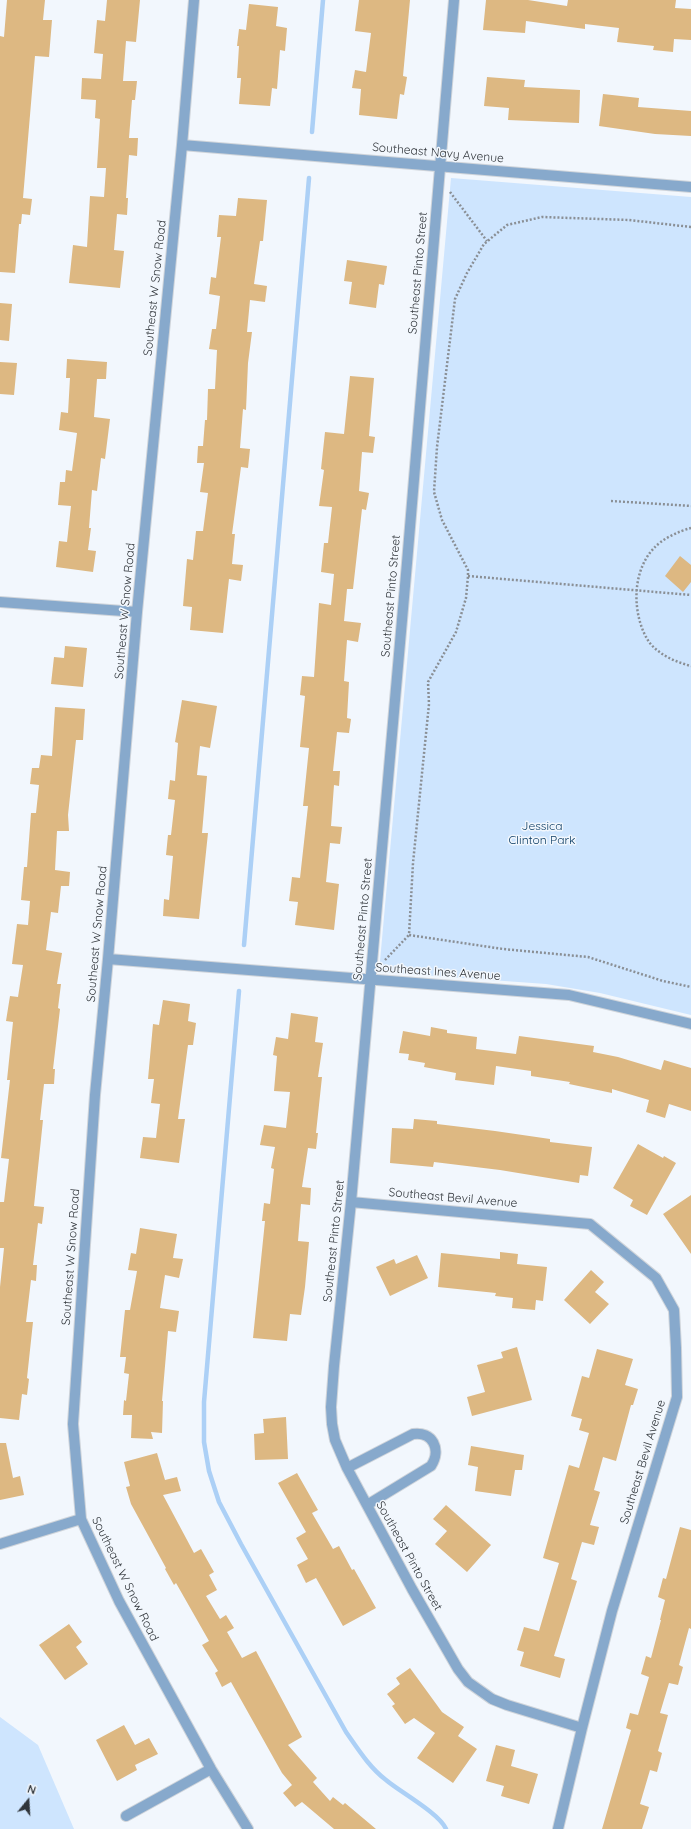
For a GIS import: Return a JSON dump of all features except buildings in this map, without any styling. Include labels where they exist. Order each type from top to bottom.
[{"type":"street","name":"Southeast W Snow Road","points":[[194,0],[182,145],[137,612],[95,1095],[73,1424],[81,1518],[119,1601],[211,1769],[248,1829]]},
{"type":"street","name":"Southeast Pinto Street","points":[[454,0],[439,166],[408,563],[351,1202],[331,1407],[332,1424],[335,1440],[347,1468],[412,1590],[458,1669],[468,1682],[481,1692],[507,1705],[582,1728]]},
{"type":"street","name":"Southeast Navy Avenue","points":[[182,145],[691,187]]},
{"type":"street","points":[[0,602],[137,612]]},
{"type":"street","name":"Southeast Ines Avenue","points":[[108,959],[569,994],[691,1024]]},
{"type":"street","name":"Southeast Bevil Avenue","points":[[351,1202],[590,1224],[656,1278],[674,1310],[677,1397],[612,1611],[558,1829]]},
{"type":"street","points":[[347,1468],[412,1434],[419,1433],[424,1435],[436,1447],[437,1456],[431,1466],[367,1505]]},
{"type":"street","points":[[0,1544],[81,1518]]},
{"type":"street","points":[[126,1816],[211,1769]]},
{"type":"path","points":[[445,185],[487,241]]},
{"type":"path","points":[[384,961],[409,935],[414,862],[429,704],[428,682],[456,632],[466,598],[468,570],[442,520],[434,492],[455,299],[477,256],[487,241],[507,225],[542,217],[629,220],[691,227]]},
{"type":"path","points":[[611,501],[691,506]]},
{"type":"path","points":[[691,528],[682,530],[654,547],[645,559],[636,590],[636,608],[642,627],[650,643],[661,653],[676,662],[691,666]]},
{"type":"path","points":[[468,576],[691,595]]},
{"type":"path","points":[[409,935],[503,948],[588,957],[663,981],[691,986]]},
{"type":"green space","name":"Jessica Clinton Park","points":[[451,178],[691,197],[691,1015],[600,993],[546,984],[379,972]]},
{"type":"green space","points":[[0,1717],[38,1745],[74,1829],[0,1829]]},
{"type":"waterway","points":[[312,132],[323,0]]},
{"type":"waterway","points":[[244,945],[309,178]]},
{"type":"waterway","points":[[239,991],[204,1402],[204,1442],[209,1471],[219,1502],[241,1544],[346,1732],[364,1758],[380,1775],[436,1816],[446,1829]]}]
